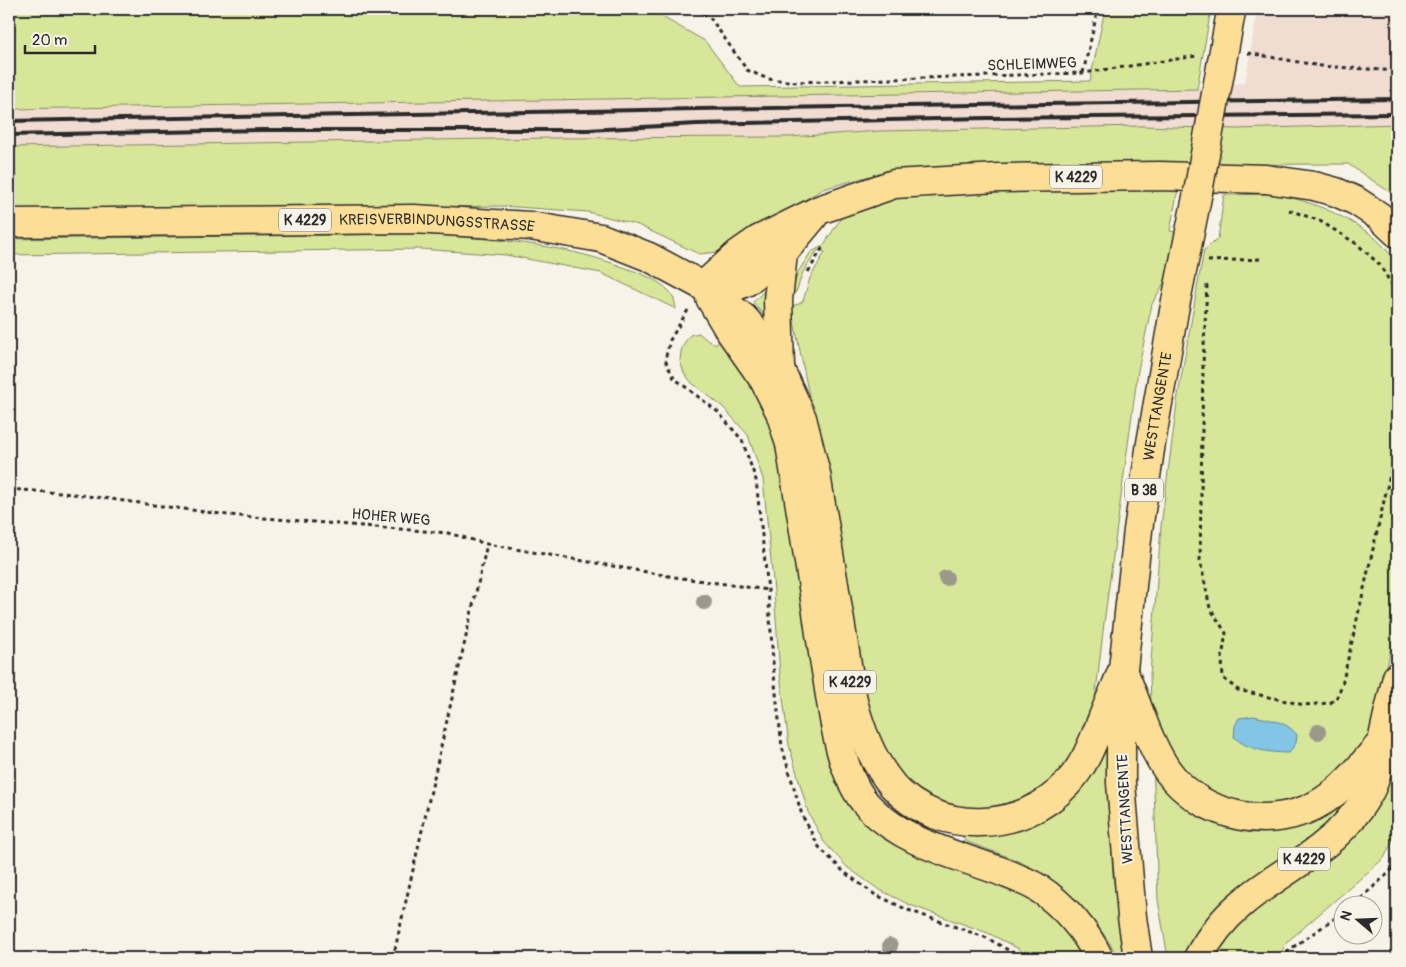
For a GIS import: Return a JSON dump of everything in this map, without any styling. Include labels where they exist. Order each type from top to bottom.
[{"type":"main road","name":"WESTTANGENTE","points":[[1138,958],[1132,917],[1121,783],[1123,669],[1138,530],[1151,443],[1231,10]]},
{"type":"main road","name":"K 4229","points":[[819,210],[894,184],[998,178],[1160,176],[1266,178],[1314,186],[1336,192],[1356,201],[1379,216],[1397,233]]},
{"type":"main road","points":[[703,286],[732,288],[746,282],[784,253],[819,210]]},
{"type":"main road","points":[[703,286],[738,254],[758,240],[819,210]]},
{"type":"main road","name":"KREISVERBINDUNGSSTRASSE","points":[[9,223],[414,219],[530,226],[601,238],[649,257],[703,286]]},
{"type":"main road","points":[[780,369],[778,300],[784,253]]},
{"type":"main road","name":"K 4229","points":[[703,286],[744,318],[762,339],[780,369],[802,418],[816,474],[853,700],[860,728],[869,749],[881,770],[894,787],[926,810],[945,818],[964,822],[1006,820],[1028,812],[1048,801],[1080,769],[1092,745],[1123,669]]},
{"type":"main road","name":"K 4229","points":[[703,286],[729,330],[764,380],[780,412],[790,444],[833,713],[846,767],[855,786],[868,806],[898,831],[917,841],[1012,876],[1036,887],[1056,902],[1076,924],[1095,948],[1099,958]]},
{"type":"main road","name":"K 4229","points":[[1123,669],[1157,755],[1168,771],[1195,798],[1230,814],[1266,818],[1285,816],[1306,810],[1323,801],[1340,788],[1382,742]]},
{"type":"main road","name":"K 4229","points":[[1198,958],[1209,938],[1224,920],[1260,889],[1336,835],[1370,793],[1377,774],[1382,742],[1397,677]]},
{"type":"path","name":"SCHLEIMWEG","points":[[696,9],[711,19],[747,70],[768,79],[796,82],[1083,73],[1200,55]]},
{"type":"path","points":[[1083,73],[1098,9]]},
{"type":"path","points":[[1243,54],[1252,53],[1321,66],[1397,71]]},
{"type":"path","points":[[1285,208],[1320,221],[1357,244],[1379,264],[1397,293]]},
{"type":"path","points":[[806,274],[826,244]]},
{"type":"path","points":[[1208,261],[1263,258]]},
{"type":"path","points":[[1207,280],[1203,365],[1200,560],[1210,608],[1226,633],[1222,658],[1223,678],[1238,690],[1304,705],[1330,703],[1336,699],[1342,685],[1397,444]]},
{"type":"path","points":[[703,286],[670,340],[665,360],[674,378],[718,412],[742,440],[756,480],[782,746],[802,815],[819,847],[844,872],[874,894],[908,910],[987,938],[1015,954],[1018,958]]},
{"type":"path","points":[[686,315],[692,320]]},
{"type":"path","name":"HOHER WEG","points":[[9,488],[73,494],[228,515],[448,533],[487,544],[675,577],[768,590]]},
{"type":"path","points":[[393,958],[487,544]]},
{"type":"path","points":[[1366,894],[1397,865]]},
{"type":"path","points":[[1281,958],[1289,950],[1334,919]]},
{"type":"shaded area","points":[[1258,9],[1397,9],[1397,124],[1237,129],[1143,126],[880,131],[789,137],[553,138],[9,147],[9,109],[1184,89],[1245,83]]},
{"type":"green space","points":[[9,9],[648,9],[705,41],[740,87],[1090,81],[1105,9],[1211,9],[1197,89],[9,109]]},
{"type":"green space","points":[[1397,124],[1397,197],[1348,164],[1063,165],[888,171],[823,189],[718,252],[699,254],[638,225],[588,212],[502,206],[9,210],[9,147],[553,138],[789,137],[880,131],[1143,126],[1237,129]]},
{"type":"green space","points":[[1179,184],[1170,231],[1175,232],[1165,281],[1152,304],[1138,370],[1094,709],[1075,757],[1043,790],[1021,801],[996,808],[956,807],[937,800],[919,789],[901,774],[887,757],[865,703],[814,421],[791,306],[803,301],[810,278],[825,252],[817,251],[803,272],[796,292],[791,294],[798,272],[811,252],[823,246],[845,212],[882,189]]},
{"type":"green space","points":[[1273,194],[1324,208],[1359,226],[1374,237],[1397,262],[1397,619],[1377,715],[1397,668],[1397,832],[1384,858],[1342,894],[1334,894],[1334,901],[1287,942],[1278,958],[1168,958],[1158,900],[1150,675],[1161,526],[1178,395],[1204,250],[1218,239],[1224,195]]},
{"type":"green space","points":[[419,234],[524,243],[575,252],[600,259],[637,272],[660,283],[672,295],[676,309],[601,273],[506,255],[420,249],[9,255],[9,239]]},
{"type":"green space","points":[[772,283],[770,324],[753,302]]},
{"type":"green space","points":[[699,333],[714,343],[726,340],[741,358],[785,448],[871,827],[892,843],[910,853],[1029,897],[1049,912],[1085,958],[1025,958],[1019,949],[988,933],[910,905],[878,889],[847,867],[824,842],[808,812],[789,745],[780,674],[763,479],[748,435],[723,407],[692,383],[684,373],[680,361],[681,351],[690,335]]},
{"type":"green space","points":[[1105,752],[1107,752],[1113,875],[1123,958],[1119,958],[1080,904],[1055,882],[1018,861],[965,841],[962,836],[963,834],[1053,813],[1077,795],[1095,772]]},
{"type":"water","points":[[1254,716],[1278,722],[1293,730],[1297,735],[1296,743],[1289,753],[1252,748],[1234,737],[1235,726],[1239,718]]},
{"type":"railway","points":[[9,121],[1397,99]]},
{"type":"railway","points":[[9,135],[263,130],[588,130],[697,124],[987,118],[1397,114]]}]
